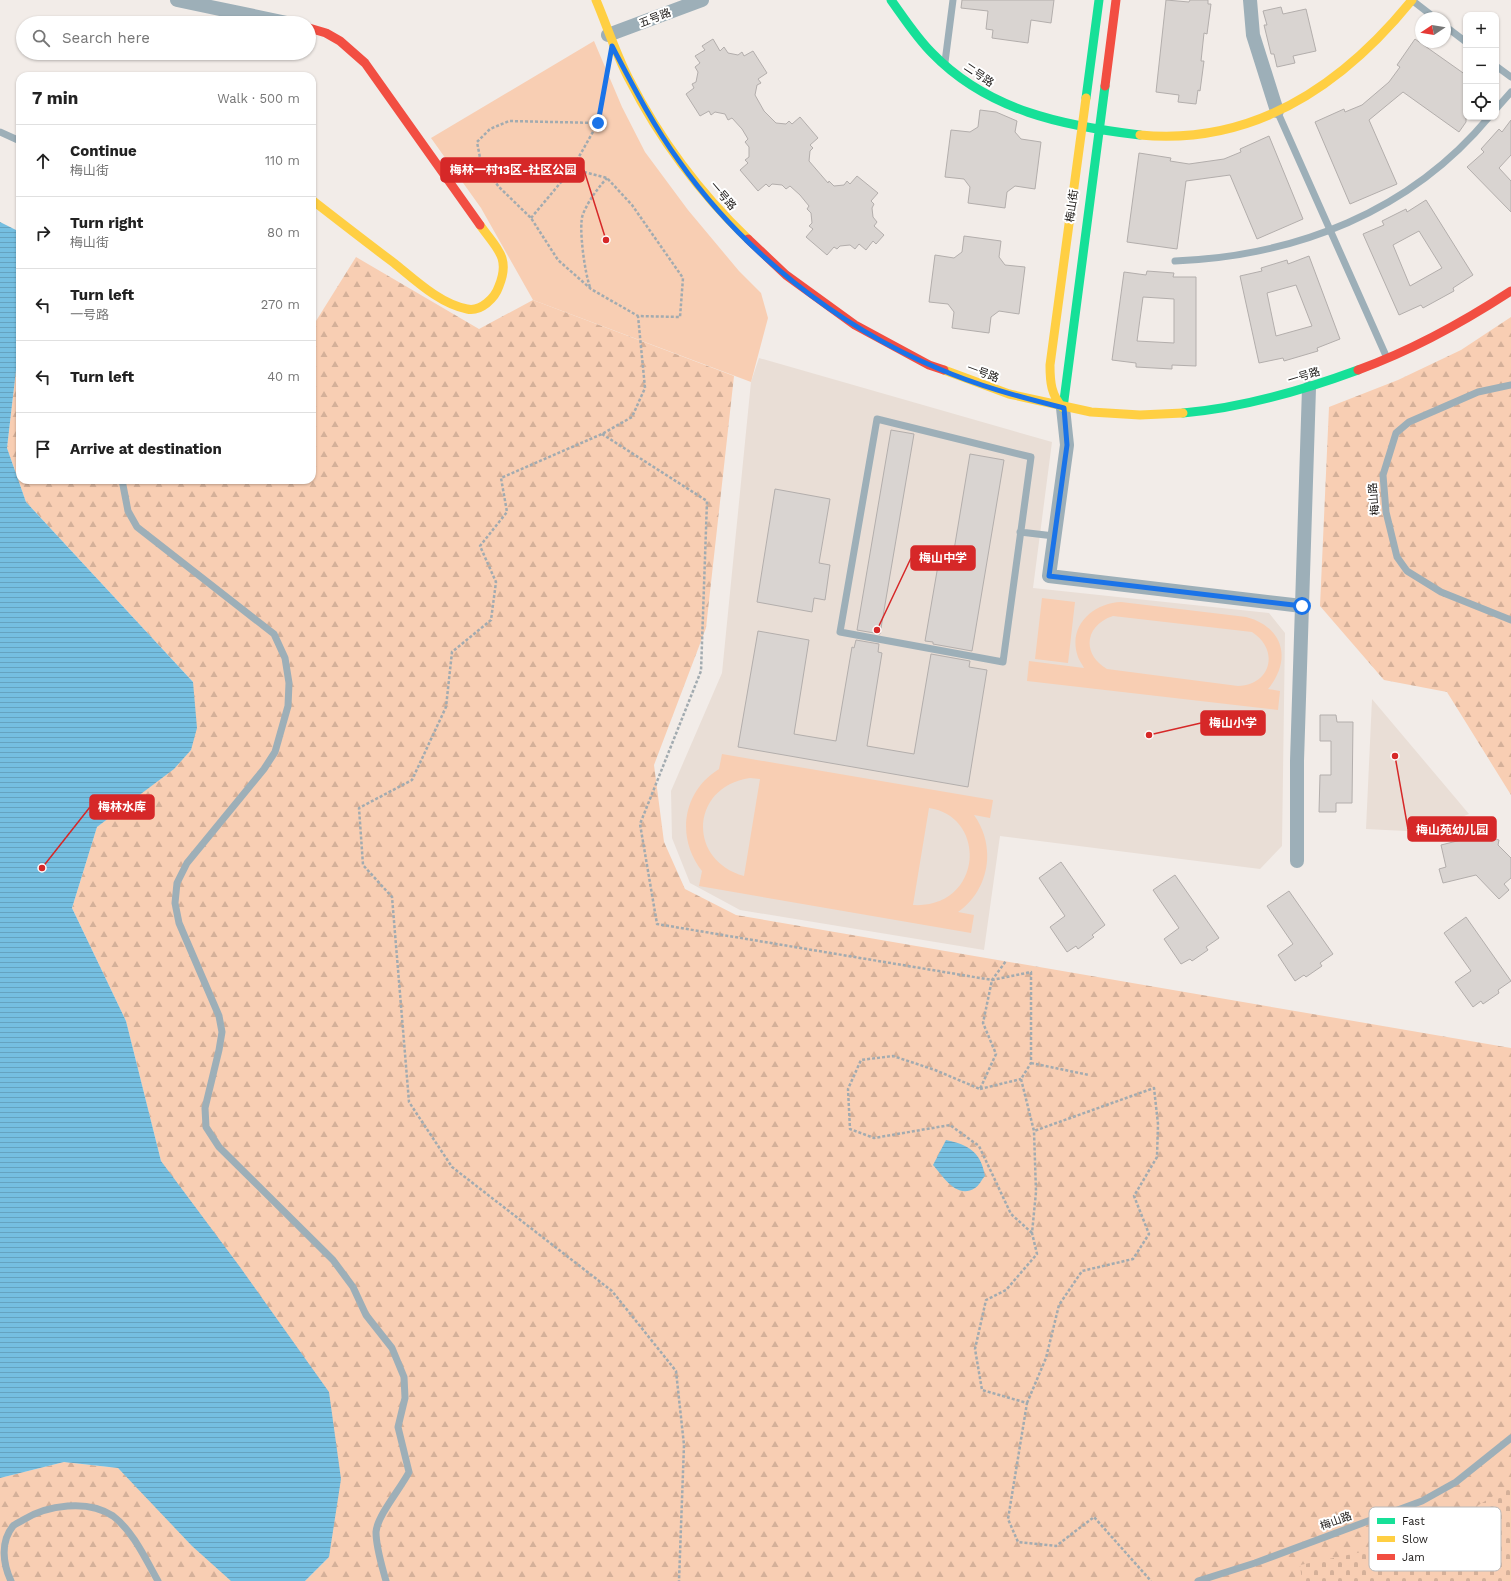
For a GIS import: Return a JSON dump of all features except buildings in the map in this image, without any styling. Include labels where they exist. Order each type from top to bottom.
[{"type":"street","points":[[177,0],[254,16]]},
{"type":"street","name":"一号路","points":[[596,0],[608,35],[643,106],[679,162],[721,214],[774,266],[821,302],[877,338],[937,368],[999,391],[1064,408],[1094,413],[1148,415],[1216,410],[1309,388],[1387,358],[1449,330],[1511,291]]},
{"type":"street","name":"五号路","points":[[608,35],[702,0]]},
{"type":"street","name":"二号路","points":[[891,0],[904,21],[923,45],[945,66],[986,96],[1033,116],[1082,127],[1144,136],[1183,136],[1203,134],[1241,125],[1277,111],[1301,99],[1346,69],[1385,33],[1412,0]]},
{"type":"street","name":"梅山街","points":[[1064,408],[1055,399],[1050,386],[1050,365],[1099,0]]},
{"type":"street","name":"梅山街","points":[[1116,0],[1064,408],[1067,445],[1049,576],[1302,606]]},
{"type":"street","points":[[1250,0],[1253,35],[1277,111]]},
{"type":"street","points":[[316,29],[325,31],[344,42],[365,63],[504,259],[504,275],[497,292],[484,306],[469,310],[449,303],[425,287],[316,203]]},
{"type":"street","points":[[1296,861],[1297,762],[1309,388]]},
{"type":"lane","points":[[945,66],[953,0]]},
{"type":"lane","points":[[1412,0],[1427,12]]},
{"type":"lane","points":[[1451,31],[1463,40]]},
{"type":"lane","points":[[1499,68],[1511,77]]},
{"type":"lane","points":[[1499,106],[1511,92]]},
{"type":"lane","points":[[1277,111],[1329,231],[1387,358]]},
{"type":"lane","points":[[1175,261],[1229,258],[1255,253],[1281,247],[1329,231],[1380,206],[1425,177],[1466,142],[1487,120]]},
{"type":"lane","points":[[0,132],[16,139]]},
{"type":"lane","name":"梅山路","points":[[1511,385],[1478,392],[1409,422],[1396,433],[1383,475],[1387,520],[1397,557],[1407,571],[1441,592],[1511,620]]},
{"type":"lane","points":[[877,420],[1031,456],[1020,532],[1003,662],[840,632],[877,420]]},
{"type":"lane","points":[[123,484],[128,511],[137,528],[274,634],[285,658],[289,683],[288,706],[275,752],[264,769],[187,863],[177,883],[175,903],[179,923],[219,1016],[222,1032],[205,1108],[206,1127],[218,1147],[333,1260],[353,1287],[366,1315],[392,1348],[404,1377],[405,1398],[398,1427],[409,1472],[402,1487],[380,1519],[376,1532],[379,1556],[386,1581]]},
{"type":"lane","points":[[1020,532],[1054,536]]},
{"type":"lane","name":"梅山路","points":[[1406,1507],[1422,1501],[1456,1482],[1511,1438]]},
{"type":"lane","points":[[11,1581],[7,1572],[4,1544],[13,1526],[33,1513],[60,1507],[89,1506],[113,1516],[135,1540],[158,1581]]},
{"type":"lane","name":"梅山路","points":[[1198,1581],[1255,1563],[1369,1521]]},
{"type":"path","points":[[531,218],[572,170],[598,123],[608,70]]},
{"type":"path","points":[[572,170],[607,178],[632,205],[683,278],[680,317],[638,316],[591,289],[558,260],[531,218],[499,187],[481,163],[477,142],[490,129],[509,120],[598,123]]},
{"type":"path","points":[[591,289],[587,280],[583,253],[582,216],[593,194],[607,178]]},
{"type":"path","points":[[638,316],[645,388],[632,417],[602,434],[501,478],[507,512],[480,546],[496,582],[490,620],[452,652],[446,706],[412,780],[358,808],[363,864],[392,897],[409,1102],[452,1167],[612,1291],[676,1371],[684,1445],[679,1581]]},
{"type":"path","points":[[602,434],[707,501],[701,671],[640,824],[657,924],[992,980],[1031,972],[1030,1063],[1021,1079],[1034,1131],[1036,1192],[1032,1233],[1037,1254],[1006,1290],[986,1300],[975,1349],[982,1390],[1027,1403]]},
{"type":"path","points":[[980,1089],[996,1054],[983,1024],[992,980],[1006,961]]},
{"type":"path","points":[[1021,1079],[980,1089],[935,1070],[893,1056],[861,1060],[848,1089],[850,1129],[874,1138],[950,1125],[979,1146],[1011,1214],[1032,1233]]},
{"type":"path","points":[[1030,1063],[1089,1075]]},
{"type":"path","points":[[1034,1131],[1154,1088],[1158,1124],[1157,1156],[1134,1196],[1148,1234],[1133,1259],[1082,1271],[1059,1305],[1046,1358],[1027,1403],[1008,1519],[1018,1542],[1056,1546],[1094,1517],[1151,1581]]},
{"type":"shaded area","points":[[759,358],[1052,442],[1033,588],[1269,613],[1285,633],[1282,846],[1260,869],[1000,836],[984,950],[740,910],[690,883],[672,838],[671,791],[722,673],[751,382]]},
{"type":"shaded area","points":[[1372,699],[1469,814],[1425,832],[1366,829]]},
{"type":"green space","points":[[594,41],[622,107],[645,152],[688,210],[739,271],[761,293],[768,318],[751,382],[533,300],[481,208],[431,138]]},
{"type":"green space","points":[[356,257],[479,329],[533,300],[734,376],[706,628],[654,765],[664,842],[685,889],[736,915],[1511,1048],[1511,1581],[305,1581],[329,1557],[161,1161],[126,1021],[72,908],[97,827],[173,769],[191,750],[193,682],[26,502],[20,484],[316,484],[316,321]]},
{"type":"green space","points":[[1511,317],[1511,795],[1447,692],[1384,680],[1320,606],[1329,407],[1398,380],[1461,350]]},
{"type":"green space","points":[[16,370],[16,474],[7,448]]},
{"type":"green space","points":[[1042,598],[1075,602],[1068,663],[1035,659]]},
{"type":"green space","points":[[1121,602],[1246,617],[1269,628],[1276,637],[1282,656],[1276,678],[1268,689],[1280,691],[1278,710],[1027,681],[1029,661],[1084,668],[1078,657],[1076,646],[1076,635],[1079,626],[1092,612],[1111,603]],"holes":[[[1113,616],[1252,632],[1261,639],[1266,648],[1269,657],[1268,665],[1258,680],[1249,684],[1238,686],[1107,669],[1093,656],[1090,648],[1092,633],[1097,626],[1104,620]]]},
{"type":"green space","points":[[722,754],[993,800],[990,818],[974,815],[981,827],[986,841],[987,854],[983,880],[977,892],[969,903],[958,912],[974,915],[971,933],[699,886],[702,871],[688,844],[686,830],[687,816],[697,790],[719,769]],"holes":[[[750,778],[760,779],[744,876],[725,868],[712,855],[705,840],[703,824],[707,808],[716,794],[730,784]],[[929,808],[948,815],[962,828],[968,844],[969,861],[964,878],[953,893],[936,902],[913,905]]]},
{"type":"green space","points":[[64,1462],[118,1468],[233,1581],[0,1581],[0,1478]]},
{"type":"green space","points":[[1511,1485],[1511,1581],[1302,1581],[1300,1565],[1369,1551],[1369,1571],[1501,1571],[1501,1507],[1476,1507]]},
{"type":"water","points":[[0,222],[16,230],[16,370],[7,448],[16,474],[16,484],[20,484],[26,502],[193,682],[197,728],[191,750],[174,769],[97,827],[72,908],[126,1021],[161,1161],[240,1267],[329,1392],[341,1479],[329,1557],[305,1581],[231,1581],[192,1546],[118,1468],[64,1462],[0,1478]]},
{"type":"water","points":[[946,1140],[961,1144],[977,1155],[985,1176],[975,1188],[968,1191],[956,1189],[933,1165]]},
{"type":"traffic: fast","points":[[891,0],[926,47],[954,73],[977,89],[1002,102],[1028,112],[1056,120],[1083,127],[1140,135]]},
{"type":"traffic: fast","points":[[1086,98],[1099,0]]},
{"type":"traffic: fast","points":[[1063,408],[1105,86]]},
{"type":"traffic: fast","points":[[1183,413],[1205,411],[1272,398],[1358,370]]},
{"type":"traffic: slow","points":[[596,0],[624,69],[641,101],[667,143],[713,203],[748,239]]},
{"type":"traffic: slow","points":[[1140,135],[1182,136],[1221,130],[1258,120],[1293,104],[1326,83],[1357,58],[1385,31],[1412,0]]},
{"type":"traffic: slow","points":[[1063,408],[1056,398],[1052,388],[1050,365],[1086,98]]},
{"type":"traffic: slow","points":[[316,203],[419,284],[447,302],[467,309],[477,308],[487,303],[497,291],[502,276],[503,267],[500,253],[480,225]]},
{"type":"traffic: slow","points":[[944,370],[1009,394],[1091,412],[1140,415],[1183,413]]},
{"type":"traffic: jam","points":[[1105,86],[1116,0]]},
{"type":"traffic: jam","points":[[316,30],[326,33],[340,41],[365,63],[480,225]]},
{"type":"traffic: jam","points":[[748,239],[786,275],[855,325],[929,365],[944,370]]},
{"type":"traffic: jam","points":[[1358,370],[1418,345],[1474,314],[1511,291]]},
{"type":"place","name":"梅林一村13区-社区公园","points":[[606,240]]},
{"type":"place","name":"梅山中学","points":[[877,630]]},
{"type":"place","name":"梅山小学","points":[[1149,735]]},
{"type":"place","name":"梅山苑幼儿园","points":[[1395,756]]},
{"type":"place","name":"梅林水库","points":[[42,868]]},
{"type":"route","points":[[598,123],[612,46],[643,106],[679,162],[721,214],[769,261],[821,302],[877,338],[937,368],[999,391],[1064,408],[1067,445],[1049,576],[1302,606]]}]
